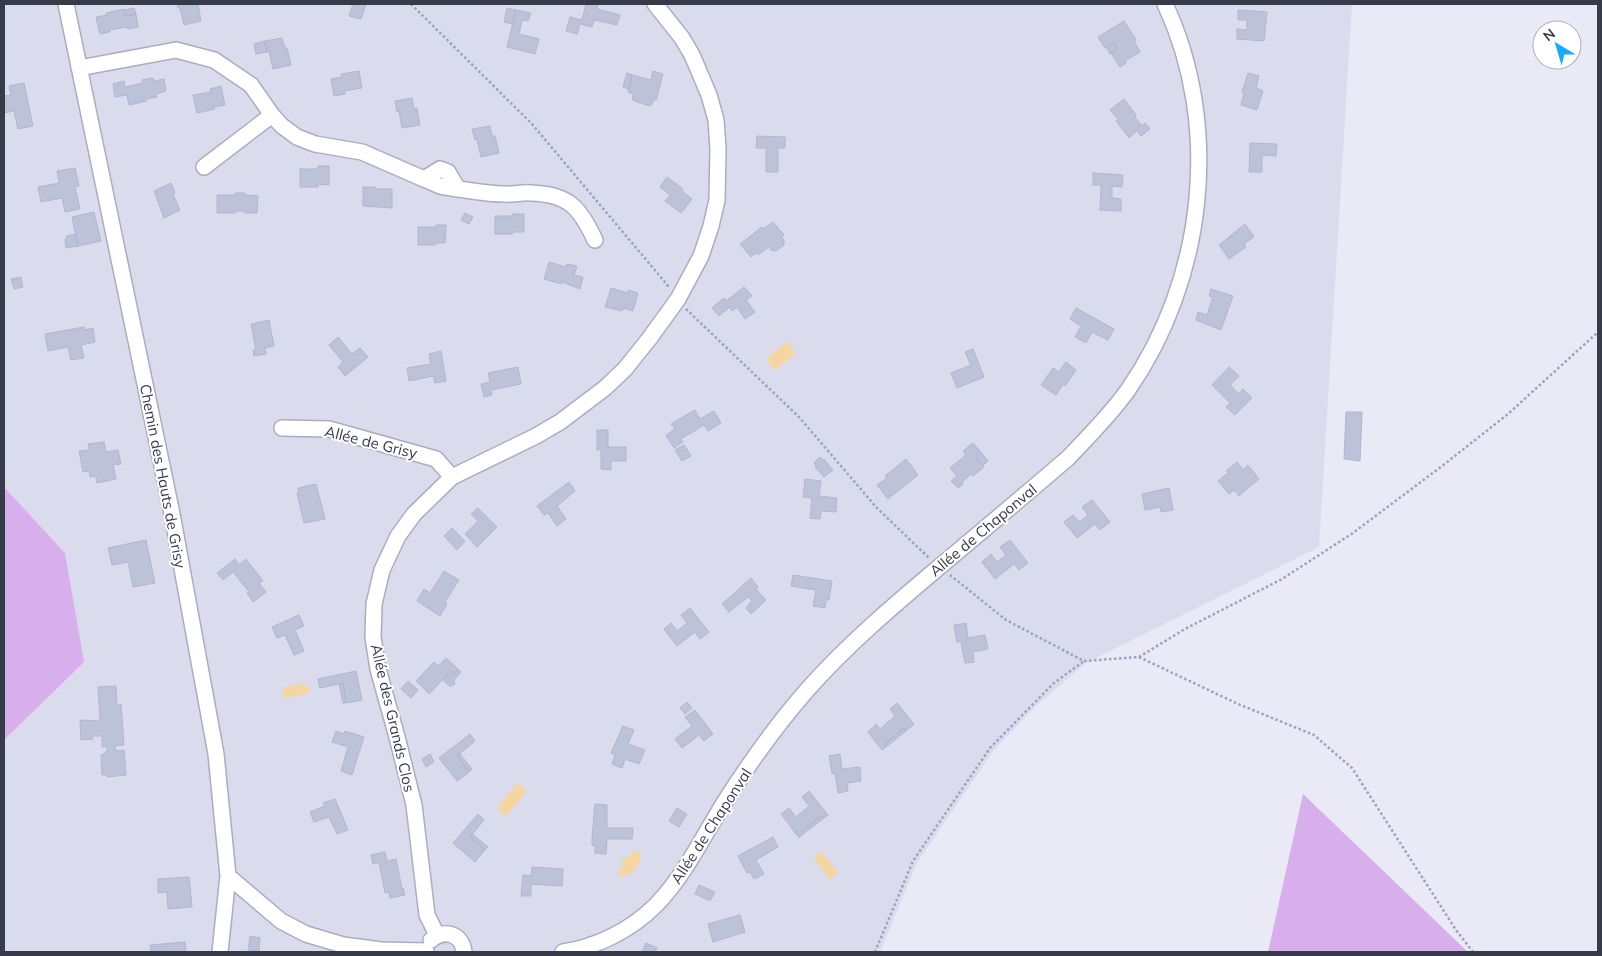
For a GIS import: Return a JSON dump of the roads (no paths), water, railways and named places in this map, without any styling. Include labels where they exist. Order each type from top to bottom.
[{"type":"street","name":"Chemin des Hauts de Grisy","points":[[66,4],[172,514],[216,754],[228,876],[220,952]]},
{"type":"street","name":"Allée des Grands Clos","points":[[437,935],[427,915],[414,805],[398,737],[378,669],[373,637],[374,604],[382,570],[398,536],[414,514],[452,477],[536,436],[586,404],[605,388],[625,369],[650,339],[678,299],[701,256],[717,200],[718,149],[716,120],[701,75],[682,38],[656,4]]},
{"type":"street","name":"Allée de Chaponval","points":[[563,952],[606,940],[640,919],[655,906],[690,860],[767,739],[808,689],[873,624],[1068,458],[1090,436],[1127,391],[1142,368],[1157,340],[1173,301],[1187,258],[1195,216],[1199,180],[1199,152],[1188,69],[1182,47],[1165,4]]},
{"type":"street","points":[[79,68],[176,50],[214,60],[251,85],[272,116],[297,137],[315,144],[362,152],[424,179],[440,169],[448,172],[458,190],[504,194],[531,192],[552,195],[569,202],[584,217],[594,240]]},
{"type":"street","points":[[204,167],[272,116]]},
{"type":"street","name":"Allée de Grisy","points":[[282,428],[329,429],[436,459],[452,477]]},
{"type":"street","points":[[228,876],[281,921],[306,934],[343,945],[381,950],[426,952],[430,940],[437,935],[447,934],[457,938],[464,952]]}]
